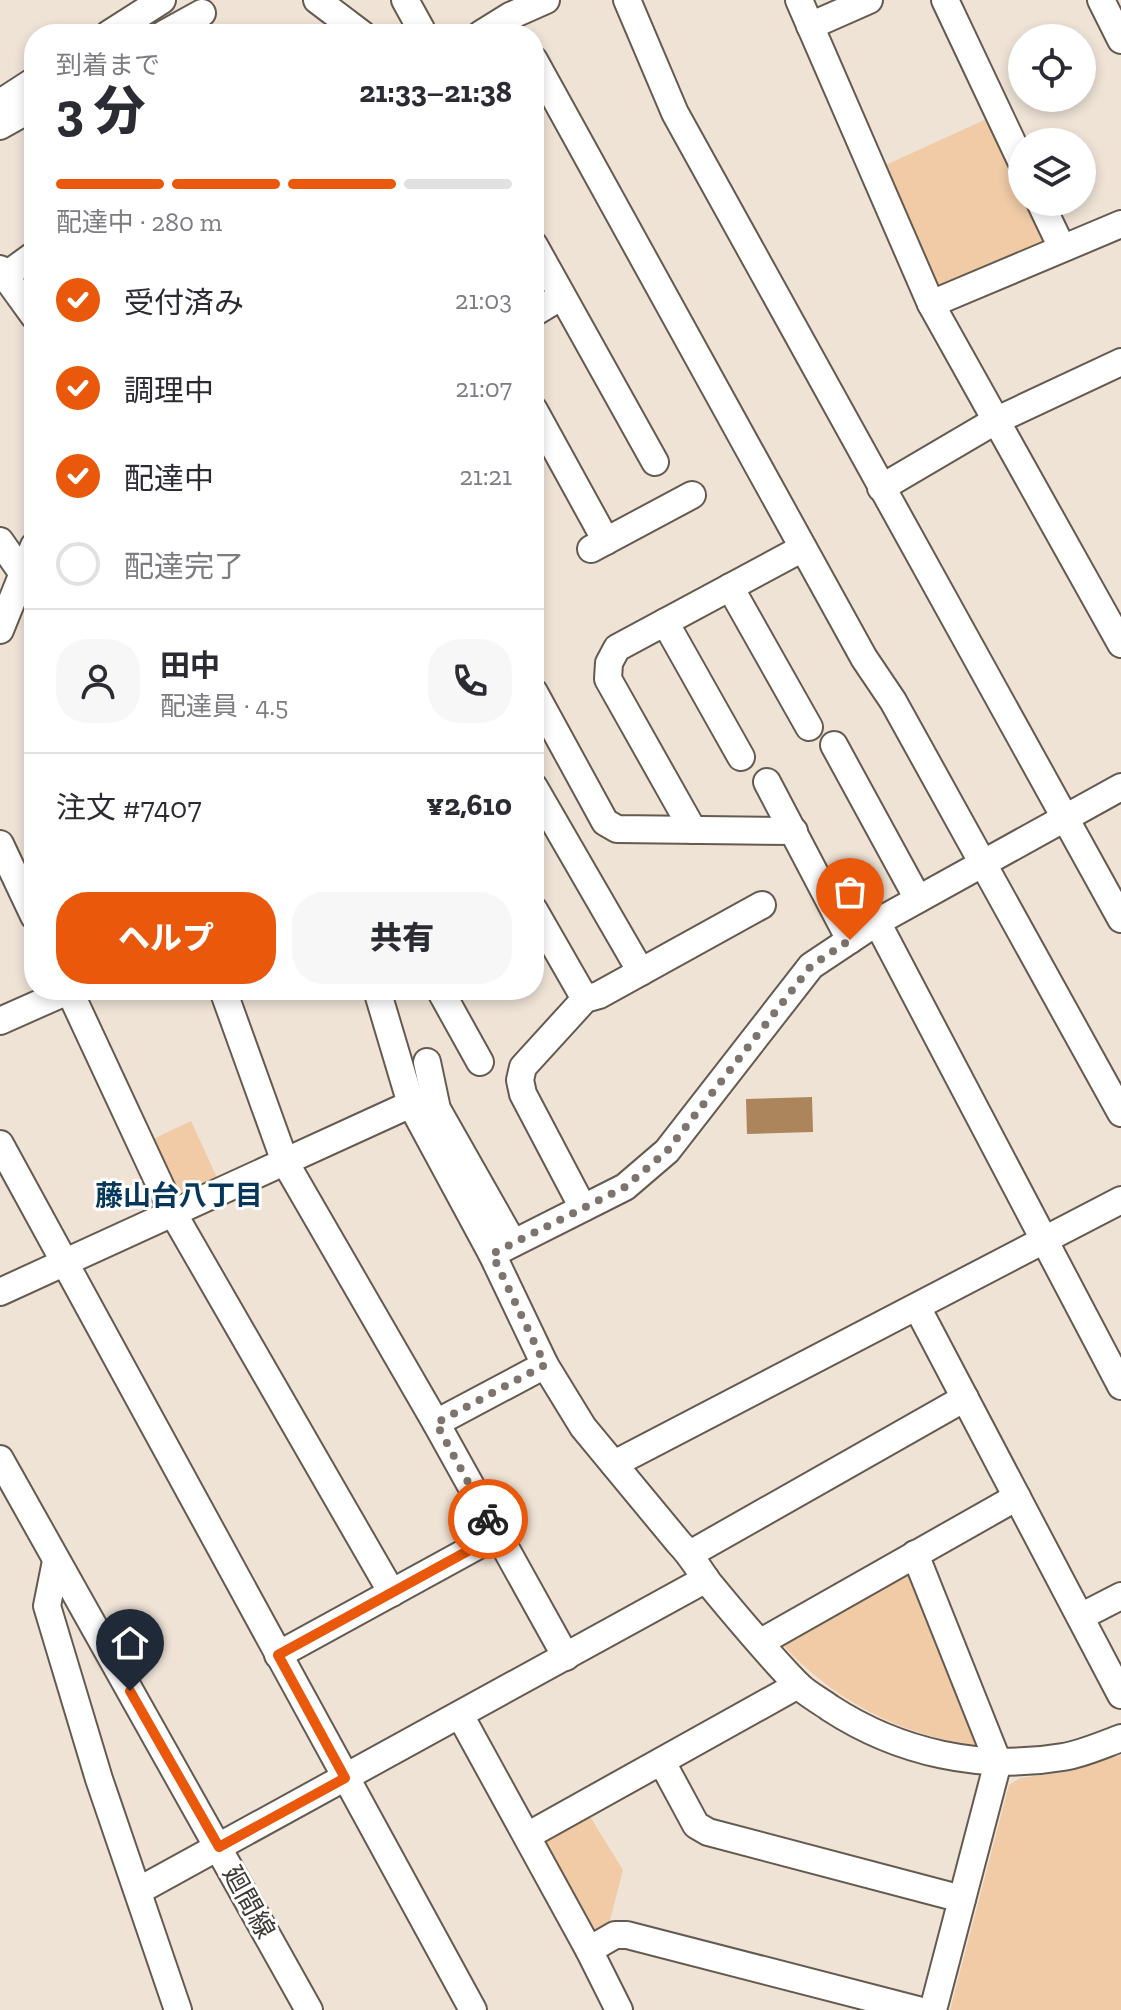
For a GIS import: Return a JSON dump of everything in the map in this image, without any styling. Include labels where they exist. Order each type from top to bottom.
[{"type":"street","points":[[125,24],[162,0]]},
{"type":"street","points":[[317,0],[349,24]]},
{"type":"street","points":[[405,0],[418,24]]},
{"type":"street","points":[[510,17],[546,0]]},
{"type":"street","points":[[627,0],[675,113],[1121,919]]},
{"type":"street","points":[[799,0],[931,304],[1121,644]]},
{"type":"street","points":[[810,26],[869,0]]},
{"type":"street","points":[[945,0],[1008,133]]},
{"type":"street","points":[[1101,0],[1121,40]]},
{"type":"street","points":[[544,78],[864,658],[893,701],[1121,1113]]},
{"type":"street","points":[[1047,216],[1062,248]]},
{"type":"street","points":[[931,304],[1121,224]]},
{"type":"street","points":[[24,260],[3,272],[24,302]]},
{"type":"street","points":[[544,263],[655,462]]},
{"type":"street","points":[[544,307],[562,296]]},
{"type":"street","points":[[881,488],[995,421],[1121,362]]},
{"type":"street","points":[[544,431],[598,545],[692,495]]},
{"type":"street","points":[[0,541],[24,575]]},
{"type":"street","points":[[693,830],[608,679],[609,663],[617,648],[803,548]]},
{"type":"street","points":[[730,587],[809,727]]},
{"type":"street","points":[[0,630],[24,590]]},
{"type":"street","points":[[665,622],[741,757]]},
{"type":"street","points":[[544,710],[605,822],[617,829],[794,831]]},
{"type":"street","points":[[834,745],[918,899]]},
{"type":"street","points":[[767,782],[850,940]]},
{"type":"street","points":[[502,1248],[625,1187],[667,1151],[811,966],[877,922],[1121,787]]},
{"type":"street","points":[[544,804],[641,972]]},
{"type":"street","points":[[0,844],[24,895]]},
{"type":"street","points":[[583,1208],[523,1094],[520,1080],[523,1067],[585,999],[599,995],[762,905]]},
{"type":"street","points":[[877,922],[1121,1386]]},
{"type":"street","points":[[544,927],[585,999]]},
{"type":"street","points":[[0,1021],[47,1000]]},
{"type":"street","points":[[74,1000],[173,1213],[392,1593]]},
{"type":"street","points":[[227,1000],[285,1162],[436,1423],[566,1657]]},
{"type":"street","points":[[380,1000],[411,1104],[502,1248]]},
{"type":"street","points":[[445,1000],[480,1062]]},
{"type":"street","points":[[403,1077],[466,1038]]},
{"type":"street","points":[[427,1062],[437,1109],[502,1248],[545,1365],[583,1427],[690,1554],[706,1579],[798,1685],[843,1717],[895,1741],[937,1754],[998,1762],[1064,1757],[1121,1738]]},
{"type":"street","points":[[0,1292],[411,1104]]},
{"type":"street","points":[[0,1144],[473,2010]]},
{"type":"street","points":[[614,1464],[1121,1200]]},
{"type":"street","points":[[917,1307],[1121,1695]]},
{"type":"street","points":[[436,1423],[545,1365]]},
{"type":"street","points":[[690,1554],[965,1398]]},
{"type":"street","name":"廻間線","points":[[0,1460],[309,2010]]},
{"type":"street","points":[[761,1642],[1017,1497]]},
{"type":"street","points":[[278,1655],[497,1535]]},
{"type":"street","points":[[915,1554],[998,1762],[933,2010]]},
{"type":"street","points":[[56,1561],[47,1606],[99,1779],[178,2010]]},
{"type":"street","points":[[138,1891],[706,1579]]},
{"type":"street","points":[[1082,1616],[1121,1596]]},
{"type":"street","points":[[527,1836],[798,1685]]},
{"type":"street","points":[[460,1715],[619,2010]]},
{"type":"street","points":[[662,1762],[696,1825],[708,1832],[962,1899]]},
{"type":"street","points":[[589,1950],[615,1935],[627,1935],[918,2010]]},
{"type":"shaded area","points":[[993,116],[1008,149],[1008,216],[1038,216],[1050,242],[940,295],[879,168]]},
{"type":"shaded area","points":[[812,1097],[813,1132],[747,1134],[746,1099]]},
{"type":"shaded area","points":[[191,1121],[218,1180],[181,1197],[174,1194],[149,1141]]},
{"type":"shaded area","points":[[907,1568],[981,1739],[975,1745],[920,1733],[870,1712],[823,1682],[782,1644]]},
{"type":"shaded area","points":[[1121,1755],[1121,2010],[950,2010],[1009,1785],[1020,1778],[1066,1772]]},
{"type":"shaded area","points":[[589,1815],[623,1870],[608,1928],[593,1938],[543,1841]]},
{"type":"way so far","points":[[488,1519],[436,1423],[545,1365],[492,1254],[625,1187],[667,1151],[811,966],[850,940]]},
{"type":"district","name":"藤山台八丁目","points":[[179,1195]]},
{"type":"route","points":[[130,1691],[219,1847],[345,1778],[278,1655],[497,1535],[488,1519]]}]
